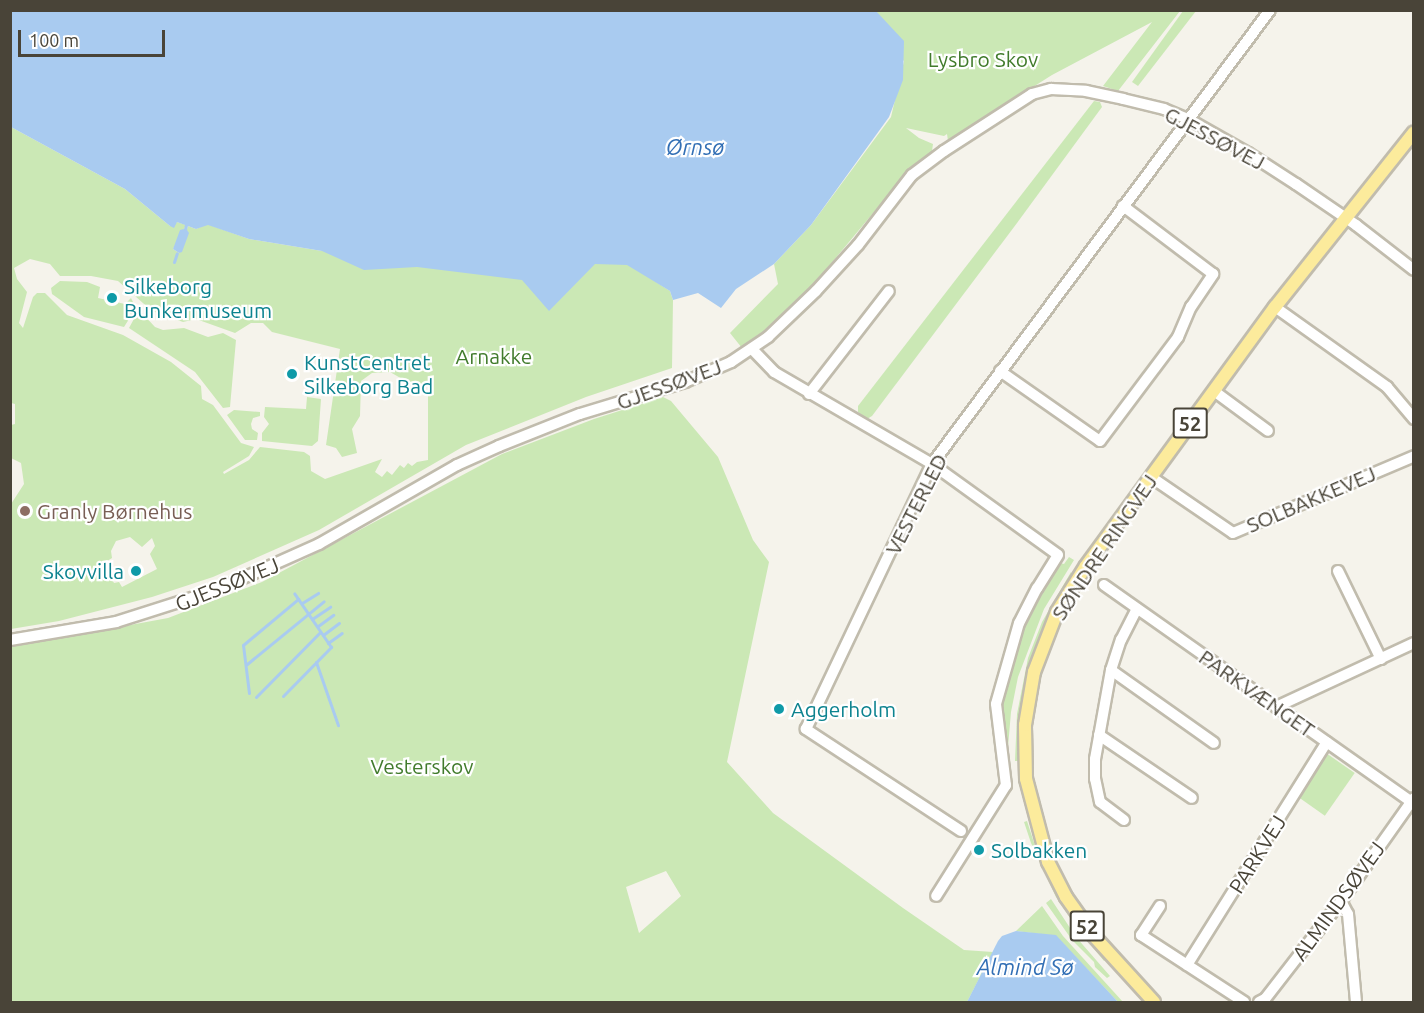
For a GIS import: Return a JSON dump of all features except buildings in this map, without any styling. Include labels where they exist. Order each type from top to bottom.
[{"type":"main road","name":"SØNDRE RINGVEJ","points":[[1154,1002],[1093,935],[1066,897],[1048,862],[1028,796],[1024,752],[1032,681],[1043,643],[1057,612],[1086,566],[1275,307],[1413,132]]},
{"type":"street","name":"VESTERLED","points":[[961,831],[806,729],[932,464],[1270,10]]},
{"type":"street","name":"GJESSØVEJ","points":[[10,640],[116,622],[214,591],[310,548],[457,465],[499,446],[580,414],[685,382],[717,369],[752,349],[797,310],[849,255],[908,180],[944,151],[1032,94],[1051,89],[1086,91],[1164,109],[1188,119],[1248,153],[1345,217],[1413,270]]},
{"type":"street","points":[[1000,371],[1100,441],[1178,337],[1191,307],[1213,274],[1123,206]]},
{"type":"street","points":[[809,394],[889,291]]},
{"type":"street","points":[[1275,307],[1387,387],[1413,419]]},
{"type":"street","points":[[752,349],[774,372],[932,464],[1058,555],[1036,588],[1019,623],[996,704],[1006,785],[936,896]]},
{"type":"street","points":[[1214,390],[1268,431]]},
{"type":"street","name":"SOLBAKKEVEJ","points":[[1151,477],[1233,533],[1413,456]]},
{"type":"street","points":[[1338,571],[1381,658]]},
{"type":"street","name":"PARKVÆNGET","points":[[1104,585],[1276,707],[1412,799]]},
{"type":"street","points":[[1124,820],[1100,802],[1095,779],[1095,759],[1111,670],[1121,640],[1137,609]]},
{"type":"street","points":[[1276,707],[1413,643]]},
{"type":"street","points":[[1111,670],[1214,743]]},
{"type":"street","points":[[1099,735],[1192,798]]},
{"type":"street","name":"PARKVEJ","points":[[1187,965],[1327,742]]},
{"type":"street","name":"ALMINDSØVEJ","points":[[1259,1002],[1265,999],[1341,901],[1412,799]]},
{"type":"street","points":[[1341,901],[1348,914],[1356,1002]]},
{"type":"street","points":[[1160,906],[1141,935],[1244,1002]]},
{"type":"green space","name":"Lysbro Skov","points":[[848,11],[1180,11],[1118,91],[1103,86],[1152,22],[1052,75],[948,141],[947,134],[944,136],[906,128],[919,138],[933,144],[932,151],[904,176],[804,296],[752,342],[742,348],[730,333],[778,284],[774,264],[811,225],[891,117],[904,61]]},
{"type":"green space","points":[[1183,11],[1196,11],[1138,86],[1132,82]]},
{"type":"green space","points":[[1094,101],[1100,102],[1102,107],[872,416],[867,419],[858,412],[858,406]]},
{"type":"green space","name":"Arnakke","points":[[11,127],[125,189],[170,226],[177,222],[186,225],[173,249],[179,253],[188,226],[196,229],[207,224],[249,239],[322,251],[622,260],[670,291],[673,300],[672,368],[586,397],[466,445],[319,530],[213,577],[152,597],[59,621],[11,629],[11,504],[24,484],[21,463],[11,458],[11,425],[15,424],[15,404],[11,403]],"holes":[[[30,259],[50,264],[60,276],[91,276],[118,281],[152,311],[183,322],[196,319],[235,333],[251,323],[263,323],[272,332],[340,349],[326,445],[336,448],[342,457],[357,453],[352,429],[360,416],[361,381],[372,373],[390,372],[418,388],[428,384],[428,460],[417,462],[412,466],[408,463],[404,468],[400,465],[392,475],[387,471],[382,477],[375,472],[382,459],[325,479],[311,471],[310,456],[304,452],[260,447],[249,460],[224,474],[223,472],[249,456],[254,447],[241,443],[213,405],[202,399],[201,386],[171,362],[123,335],[67,315],[45,293],[37,293],[33,297],[23,328],[19,323],[27,292],[17,279],[14,268]],[[130,537],[142,547],[152,538],[155,546],[150,554],[157,569],[122,587],[119,582],[114,583],[104,563],[112,558],[111,551],[116,541]]]},
{"type":"green space","points":[[60,281],[87,282],[100,287],[98,298],[125,304],[131,298],[136,308],[124,327],[84,317],[52,294],[51,288]]},
{"type":"green space","points":[[142,313],[155,327],[163,330],[184,328],[208,337],[223,333],[236,340],[230,407],[223,408],[195,372],[129,328],[135,317]]},
{"type":"green space","points":[[307,397],[321,399],[318,441],[312,446],[262,441],[262,433],[269,424],[264,417],[265,407],[306,409]]},
{"type":"green space","name":"Vesterskov","points":[[663,397],[671,401],[718,457],[753,540],[769,562],[727,762],[773,813],[903,908],[964,950],[993,952],[967,1002],[11,1002],[11,647],[168,618],[262,582],[502,454],[594,419]],"holes":[[[666,871],[681,896],[639,933],[626,887]]]},
{"type":"green space","points":[[234,410],[260,412],[260,416],[253,418],[251,424],[252,429],[258,433],[257,440],[245,440],[227,415]]},
{"type":"green space","points":[[1069,557],[1074,560],[1044,609],[1018,677],[1011,712],[1008,747],[1011,775],[1008,776],[1000,715],[1009,671],[1030,612],[1060,563],[1064,564]]},
{"type":"green space","points":[[1071,572],[1072,575],[1053,609],[1033,655],[1022,697],[1018,761],[1015,761],[1017,714],[1028,658],[1042,622]]},
{"type":"green space","points":[[1326,753],[1355,773],[1325,816],[1296,796]]},
{"type":"green space","points":[[1027,821],[1038,855],[1056,891],[1106,959],[1104,961],[1056,897],[1031,843],[1024,822]]},
{"type":"green space","points":[[1051,899],[1076,937],[1110,976],[1107,978],[1095,967],[1094,962],[1072,940],[1046,903]]},
{"type":"green space","points":[[1042,906],[1063,936],[1123,1002],[1118,1002],[1056,936],[1016,931]]},
{"type":"water","name":"Ørnsø","points":[[875,10],[904,41],[903,80],[889,117],[811,225],[774,264],[736,289],[721,308],[698,293],[673,300],[670,291],[627,265],[595,264],[549,311],[522,280],[417,267],[364,270],[322,251],[249,239],[208,225],[196,229],[188,226],[189,233],[182,252],[179,253],[173,249],[180,230],[184,229],[185,225],[177,222],[174,228],[170,226],[125,189],[11,127],[11,11]]},
{"type":"water","name":"Almind Sø","points":[[1016,931],[1056,935],[1118,1002],[967,1002],[998,941],[1002,936]]},
{"type":"waterway","points":[[174,262],[177,253]]},
{"type":"waterway","points":[[162,293],[164,287]]},
{"type":"waterway","points":[[283,696],[331,647],[294,593]]},
{"type":"waterway","points":[[302,603],[318,593]]},
{"type":"waterway","points":[[249,693],[243,645],[298,599]]},
{"type":"waterway","points":[[247,664],[324,601]]},
{"type":"waterway","points":[[312,619],[330,607]]},
{"type":"waterway","points":[[318,626],[333,615]]},
{"type":"waterway","points":[[323,635],[339,623]]},
{"type":"waterway","points":[[256,697],[320,632]]},
{"type":"waterway","points":[[328,643],[342,633]]},
{"type":"waterway","points":[[316,662],[338,725]]},
{"type":"place","name":"Silkeborg Bunkermuseum","points":[[112,298]]},
{"type":"place","name":"KunstCentret Silkeborg Bad","points":[[292,374]]},
{"type":"place","name":"Granly Børnehus","points":[[25,511]]},
{"type":"place","name":"Skovvilla","points":[[136,571]]},
{"type":"place","name":"Aggerholm","points":[[779,709]]},
{"type":"place","name":"Solbakken","points":[[979,850]]}]
